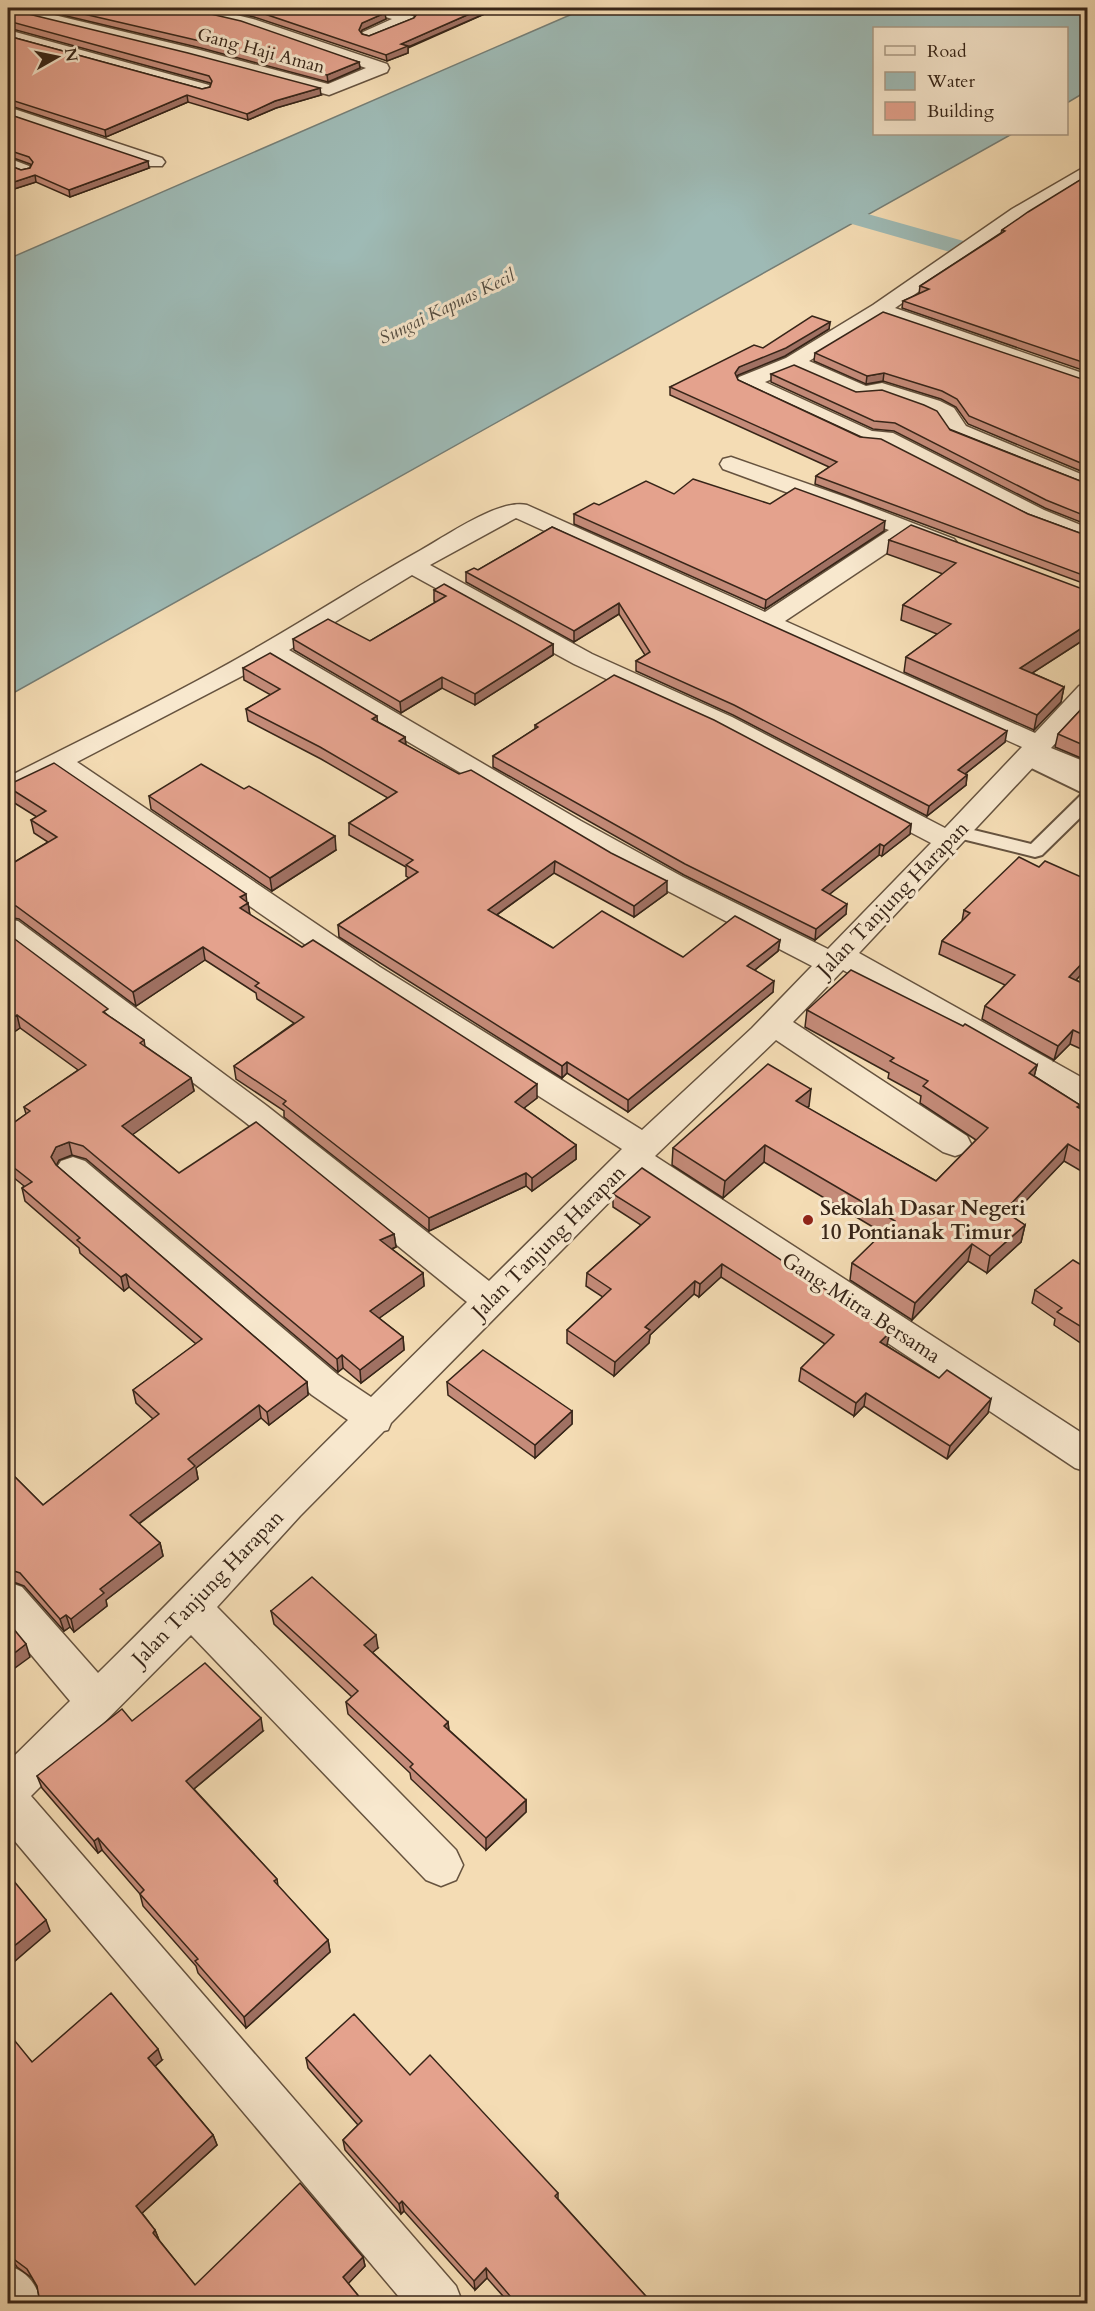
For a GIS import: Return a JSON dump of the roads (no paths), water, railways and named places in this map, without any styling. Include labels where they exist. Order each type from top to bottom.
[{"type":"street","name":"Gang Haji Aman","points":[[8,8],[194,53],[329,90],[381,68],[248,22],[189,8]]},
{"type":"street","points":[[369,35],[407,19],[373,8]]},
{"type":"street","points":[[8,35],[202,89]]},
{"type":"street","points":[[8,112],[156,162]]},
{"type":"street","points":[[1085,174],[965,250],[880,309],[793,362],[747,382],[868,438],[885,438],[1036,515],[1088,537]]},
{"type":"street","points":[[880,309],[1088,382]]},
{"type":"street","points":[[793,362],[864,393],[882,389],[932,406],[946,413],[953,427],[958,431],[1088,485]]},
{"type":"street","points":[[731,464],[813,492],[969,553]]},
{"type":"street","points":[[8,787],[271,650],[325,614],[411,564],[509,512],[519,510],[527,511],[768,621],[1032,751],[1088,773]]},
{"type":"street","points":[[768,621],[906,529]]},
{"type":"street","points":[[411,564],[583,659],[634,680],[953,836]]},
{"type":"street","points":[[271,650],[458,761],[674,883],[836,959],[1088,1096]]},
{"type":"street","name":"Jalan Tanjung Harapan","points":[[8,1790],[191,1608],[286,1505],[375,1419],[490,1301],[639,1153],[774,1024],[1088,692]]},
{"type":"street","name":"Gang Mitra Bersama","points":[[59,762],[369,974],[639,1153],[1088,1457]]},
{"type":"street","points":[[8,928],[256,1114],[490,1301]]},
{"type":"street","points":[[774,1024],[955,1144]]},
{"type":"street","points":[[73,1169],[325,1385],[375,1419]]},
{"type":"street","points":[[8,1599],[97,1702]]},
{"type":"street","points":[[191,1608],[441,1865]]},
{"type":"street","points":[[8,1802],[348,2196],[438,2304]]},
{"type":"street","points":[[8,2290],[18,2304]]},
{"type":"lane","points":[[1032,751],[1088,789]]},
{"type":"lane","points":[[953,836],[1035,851],[1088,799]]},
{"type":"water","name":"Sungai Kapuas Kecil","points":[[586,8],[1087,8],[1087,91],[1068,102],[1068,27],[873,27],[873,135],[1010,135],[8,696],[8,259]]},
{"type":"waterway","points":[[804,203],[1022,265],[1088,287]]},
{"type":"place","name":"Sekolah Dasar Negeri 10 Pontianak Timur","points":[[808,1220]]}]
